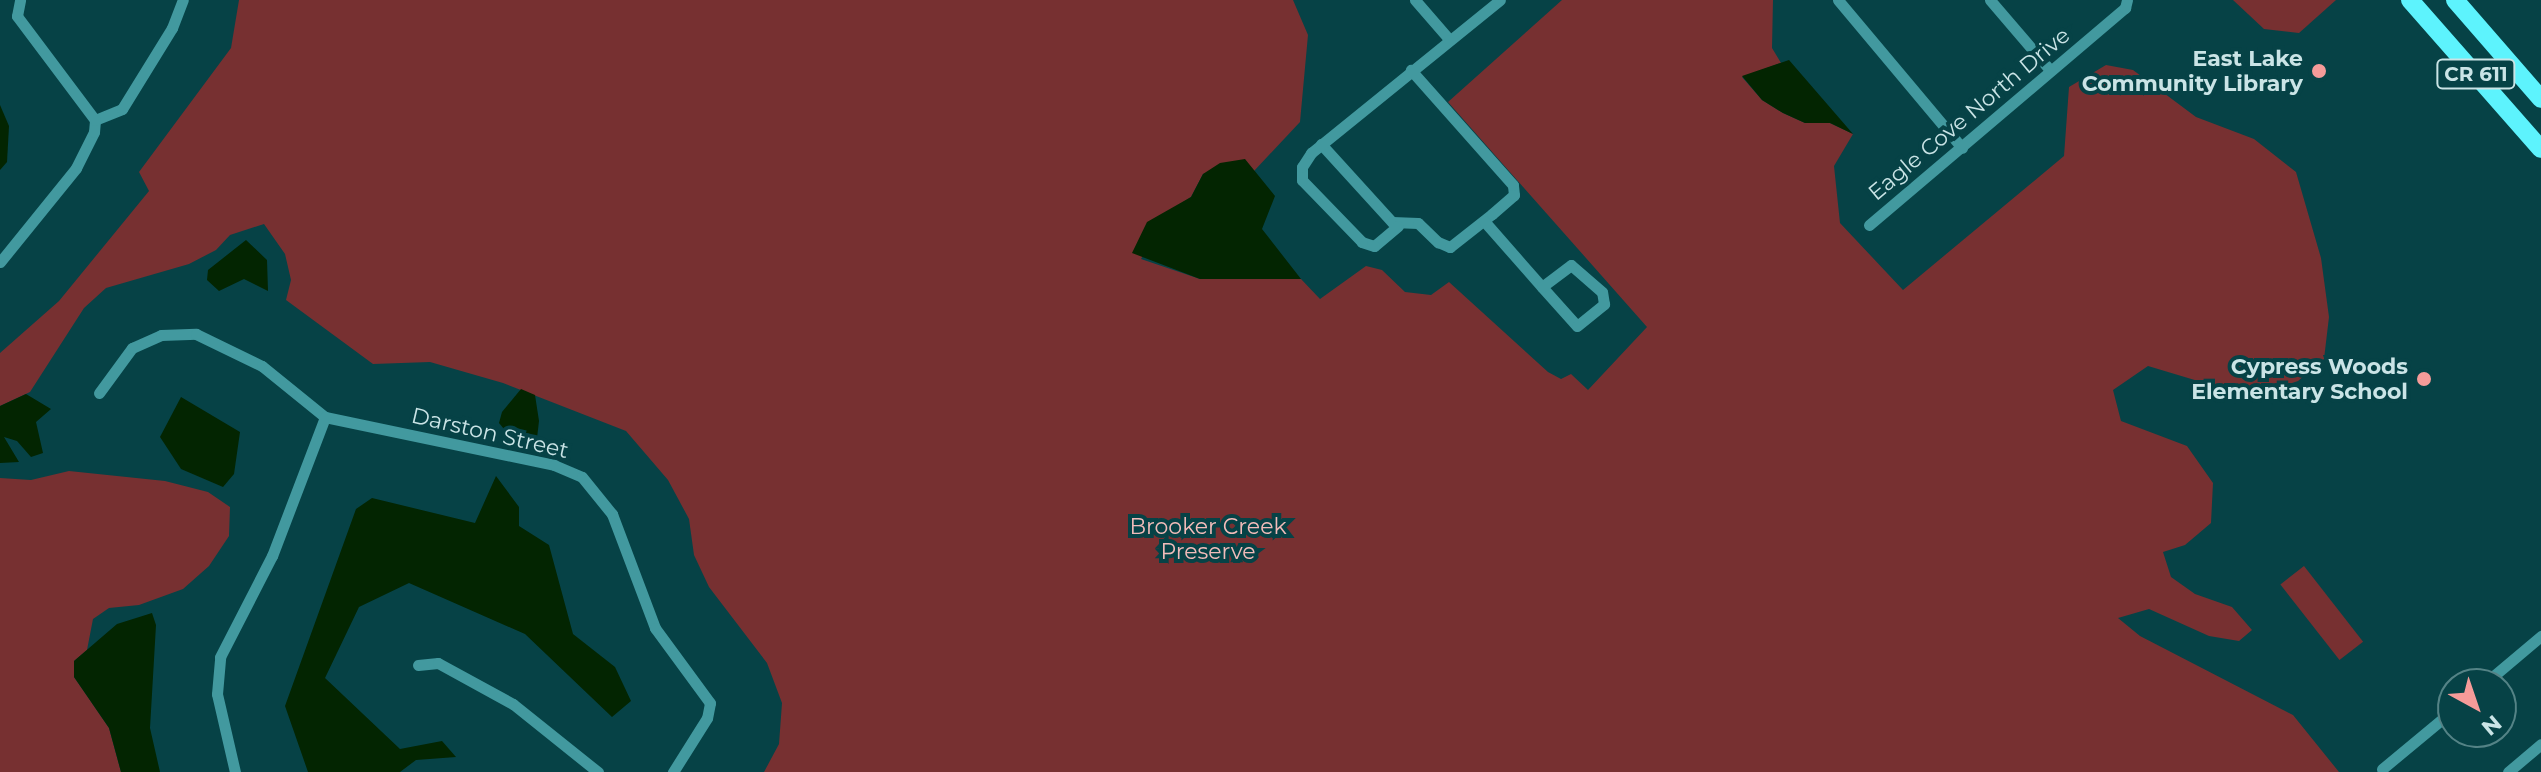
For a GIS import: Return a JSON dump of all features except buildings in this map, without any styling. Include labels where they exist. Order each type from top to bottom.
[{"type":"main road","name":"CR 611","points":[[2410,0],[2541,149]]},
{"type":"main road","name":"CR 611","points":[[2455,0],[2541,99]]},
{"type":"street","points":[[20,0],[17,16],[95,120]]},
{"type":"street","points":[[0,262],[76,168],[95,120],[122,109],[172,28],[183,0]]},
{"type":"street","points":[[1415,0],[1448,38]]},
{"type":"street","points":[[1411,70],[1513,185],[1514,195],[1450,247],[1418,223],[1398,226],[1374,246],[1362,242],[1302,180],[1302,167],[1321,144],[1448,38],[1500,0]]},
{"type":"street","points":[[1838,0],[1962,148]]},
{"type":"street","points":[[1990,0],[2050,70]]},
{"type":"street","name":"Eagle Cove North Drive","points":[[1869,225],[2125,8],[2127,0]]},
{"type":"street","points":[[1321,144],[1398,226]]},
{"type":"street","points":[[1484,221],[1542,287],[1577,326],[1604,304],[1602,292],[1571,265],[1542,287]]},
{"type":"street","name":"Darston Street","points":[[99,393],[132,348],[161,335],[196,334],[262,366],[325,417],[554,465],[582,477],[598,492],[612,514],[655,628],[710,703],[707,718],[673,772]]},
{"type":"street","points":[[235,772],[219,706],[220,657],[272,556],[325,417]]},
{"type":"street","points":[[2503,668],[2541,636]]},
{"type":"street","points":[[418,665],[438,663],[513,704],[598,772]]},
{"type":"street","points":[[2382,769],[2437,723]]},
{"type":"street","points":[[2508,772],[2541,744]]},
{"type":"green space","name":"Brooker Creek Preserve","points":[[239,0],[1293,0],[1308,35],[1300,122],[1254,171],[1245,160],[1203,174],[1191,197],[1174,208],[1141,259],[1200,279],[1301,279],[1320,299],[1366,266],[1382,270],[1405,292],[1431,295],[1449,282],[1548,372],[1561,379],[1571,374],[1588,390],[1647,327],[1448,102],[1562,0],[1773,0],[1772,48],[1781,63],[1742,77],[1762,100],[1783,113],[1805,123],[1830,123],[1853,134],[1834,166],[1840,223],[1903,290],[2064,156],[2069,87],[2106,65],[2133,70],[2196,117],[2254,139],[2296,172],[2321,258],[2329,317],[2324,359],[2298,381],[2280,387],[2218,387],[2148,366],[2113,390],[2121,421],[2187,446],[2213,483],[2211,523],[2185,545],[2163,552],[2171,577],[2195,594],[2232,607],[2252,630],[2239,641],[2209,636],[2149,609],[2118,618],[2140,636],[2293,715],[2339,772],[764,772],[779,744],[782,703],[767,663],[709,587],[694,555],[689,519],[668,480],[626,431],[503,383],[430,362],[373,364],[286,300],[291,280],[285,254],[264,224],[230,235],[216,250],[189,264],[106,288],[84,308],[30,392],[0,406],[0,353],[59,301],[149,191],[139,172],[231,48]]},
{"type":"green space","points":[[2233,0],[2336,0],[2299,33],[2264,29]]},
{"type":"green space","points":[[69,471],[165,481],[208,492],[230,507],[229,536],[209,566],[183,589],[139,605],[109,608],[93,619],[87,650],[74,661],[74,677],[109,728],[121,772],[0,772],[0,478],[31,480]]},
{"type":"green space","points":[[2304,566],[2363,642],[2339,660],[2280,584]]},
{"type":"shaded area","points":[[1789,60],[1853,134],[1830,123],[1805,123],[1783,113],[1762,100],[1742,76]]},
{"type":"shaded area","points":[[0,105],[9,126],[7,162],[0,170]]},
{"type":"shaded area","points":[[1245,159],[1275,196],[1262,229],[1301,279],[1200,279],[1132,253],[1147,222],[1191,197],[1203,174],[1220,163]]},
{"type":"shaded area","points":[[246,240],[267,260],[268,291],[244,279],[219,291],[207,280],[208,270]]},
{"type":"shaded area","points":[[521,389],[535,395],[539,421],[537,438],[519,447],[499,423],[502,412]]},
{"type":"shaded area","points":[[26,394],[51,409],[36,422],[43,453],[31,457],[17,441],[4,437],[19,462],[0,463],[0,406]]},
{"type":"shaded area","points":[[181,397],[240,432],[234,474],[223,487],[181,469],[160,437]]},
{"type":"shaded area","points":[[496,476],[519,507],[519,526],[549,545],[573,634],[615,667],[631,701],[612,717],[525,634],[409,583],[359,607],[325,678],[400,749],[442,741],[456,757],[416,760],[400,772],[308,772],[285,706],[356,509],[372,498],[475,523]]},
{"type":"shaded area","points":[[152,613],[156,625],[150,728],[160,772],[121,772],[109,728],[74,677],[74,661],[117,624]]},
{"type":"place","name":"East Lake Community Library","points":[[2319,71]]},
{"type":"place","name":"Cypress Woods Elementary School","points":[[2424,379]]}]
